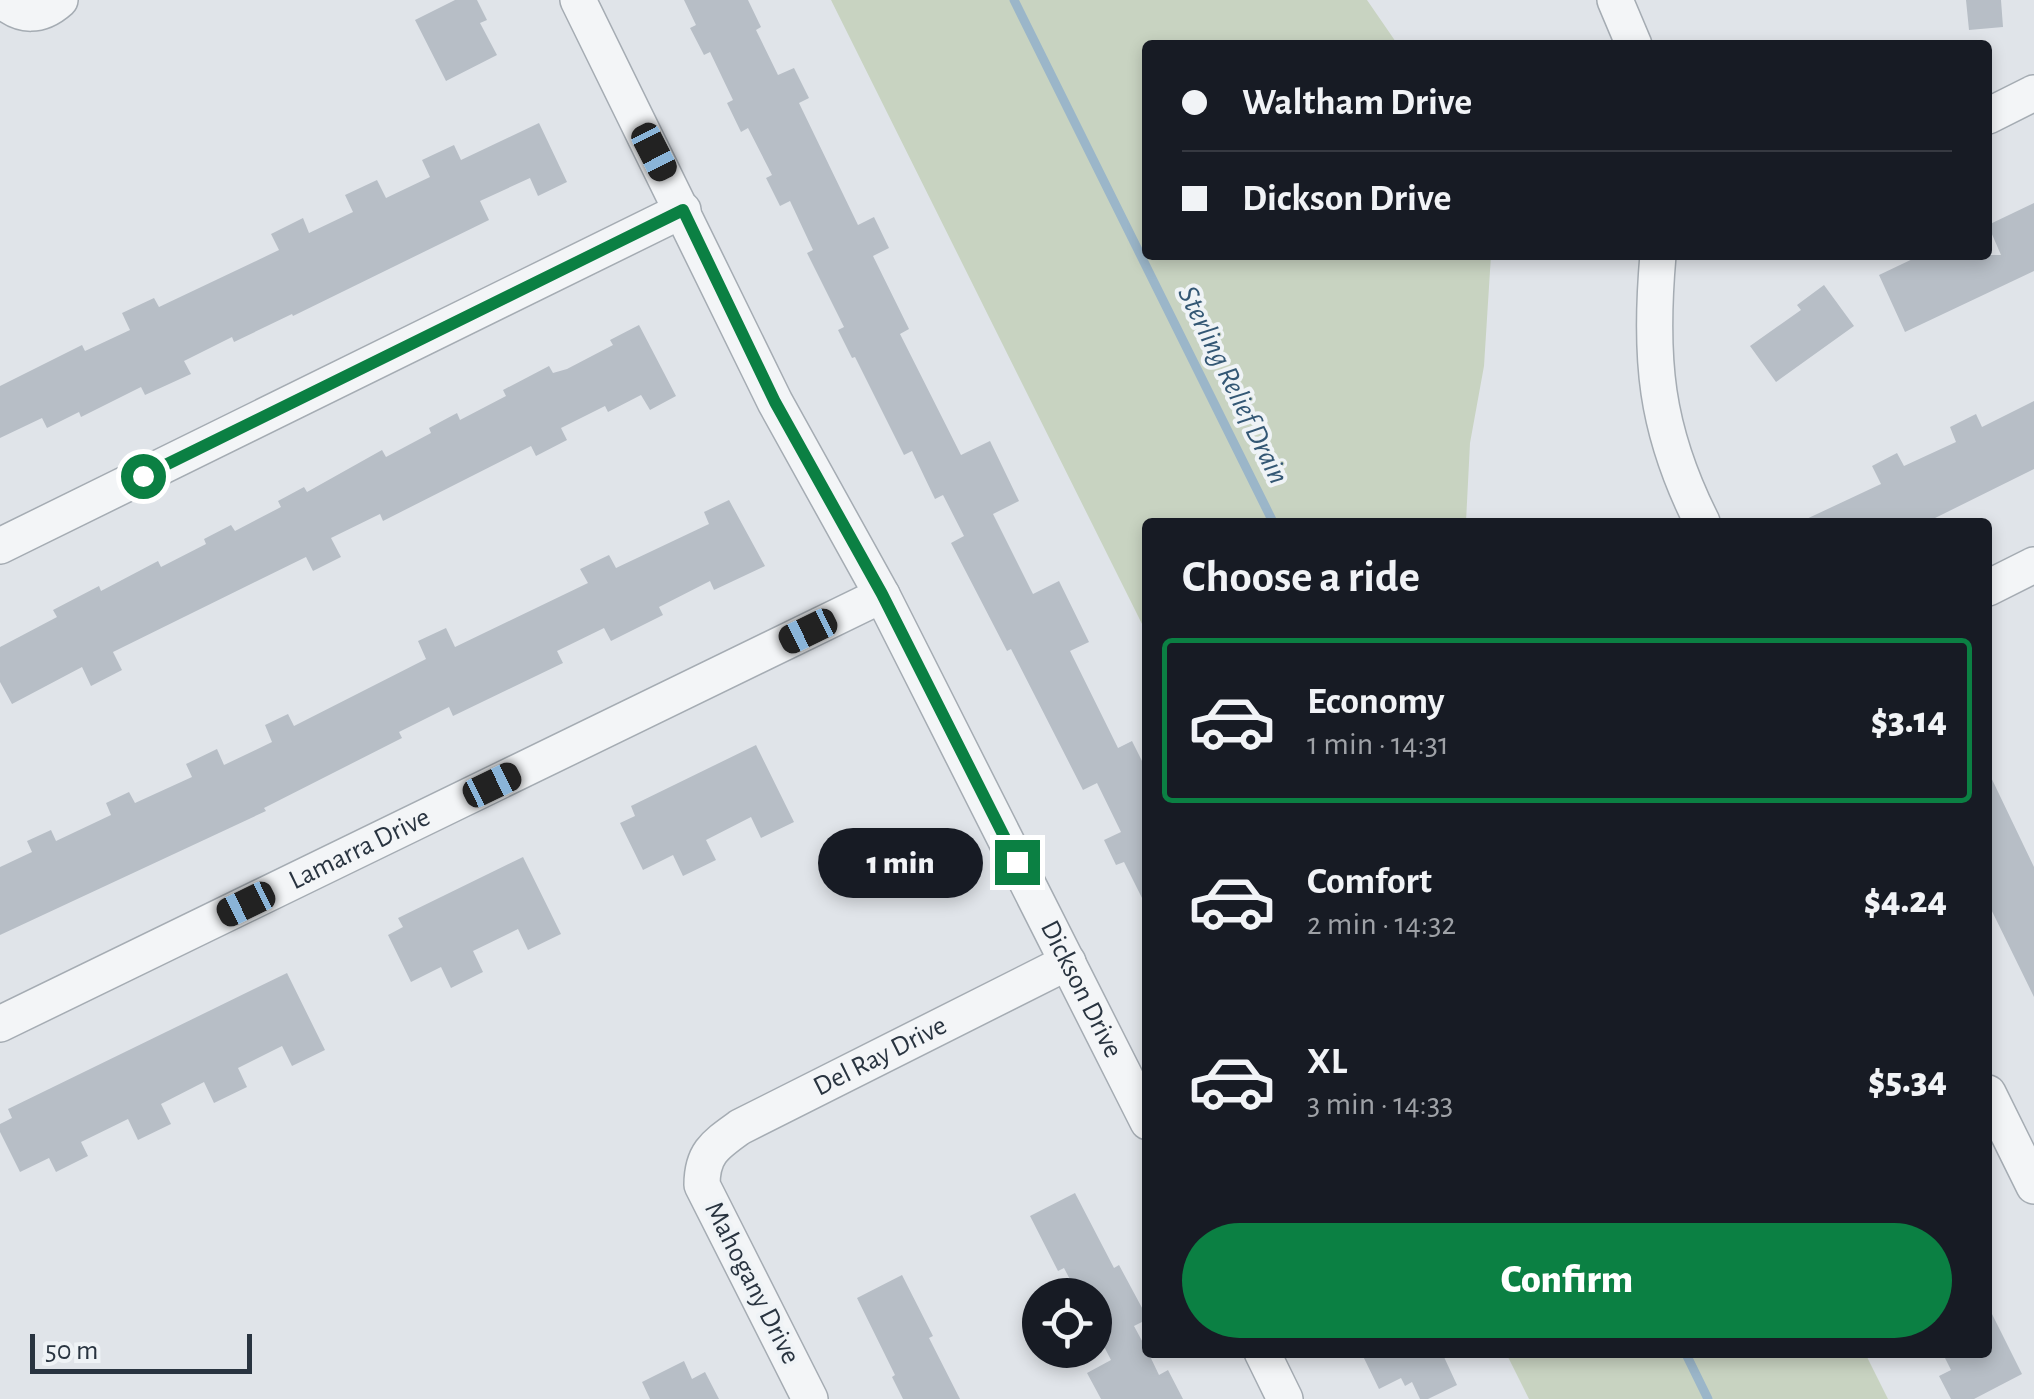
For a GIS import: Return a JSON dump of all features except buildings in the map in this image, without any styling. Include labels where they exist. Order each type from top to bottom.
[{"type":"street","points":[[2,0],[18,12],[32,14],[46,11],[60,0]]},
{"type":"street","name":"Dickson Drive","points":[[578,0],[775,402],[882,594],[1142,1110]]},
{"type":"street","points":[[1615,0],[1632,40]]},
{"type":"street","points":[[1992,114],[2034,93]]},
{"type":"street","points":[[0,546],[683,210]]},
{"type":"street","points":[[1658,260],[1654,298],[1656,384],[1680,480],[1700,518]]},
{"type":"street","points":[[1992,586],[2034,565]]},
{"type":"street","name":"Lamarra Drive","points":[[0,1024],[882,594]]},
{"type":"street","name":"Del Ray Drive","points":[[702,1164],[720,1142],[740,1127],[1068,962]]},
{"type":"street","points":[[1992,1101],[2034,1186]]},
{"type":"street","name":"Mahogany Drive","points":[[702,1164],[702,1185],[810,1399]]},
{"type":"street","points":[[1265,1358],[1285,1399]]},
{"type":"green space","name":"Sterling Relief Drain","points":[[831,0],[1367,0],[1395,40],[1142,40],[1142,260],[1491,260],[1484,366],[1470,443],[1466,518],[1142,518],[1142,624]]},
{"type":"green space","points":[[1508,1358],[1868,1358],[1888,1399],[1529,1399]]},
{"type":"waterway","name":"Sterling Relief Drain","points":[[1014,0],[1142,258]]},
{"type":"waterway","name":"Sterling Relief Drain","points":[[1143,260],[1271,518]]},
{"type":"waterway","name":"Sterling Relief Drain","points":[[1688,1358],[1708,1399]]},
{"type":"route","points":[[143,476],[683,210],[775,402],[882,594],[1017,862]]}]
